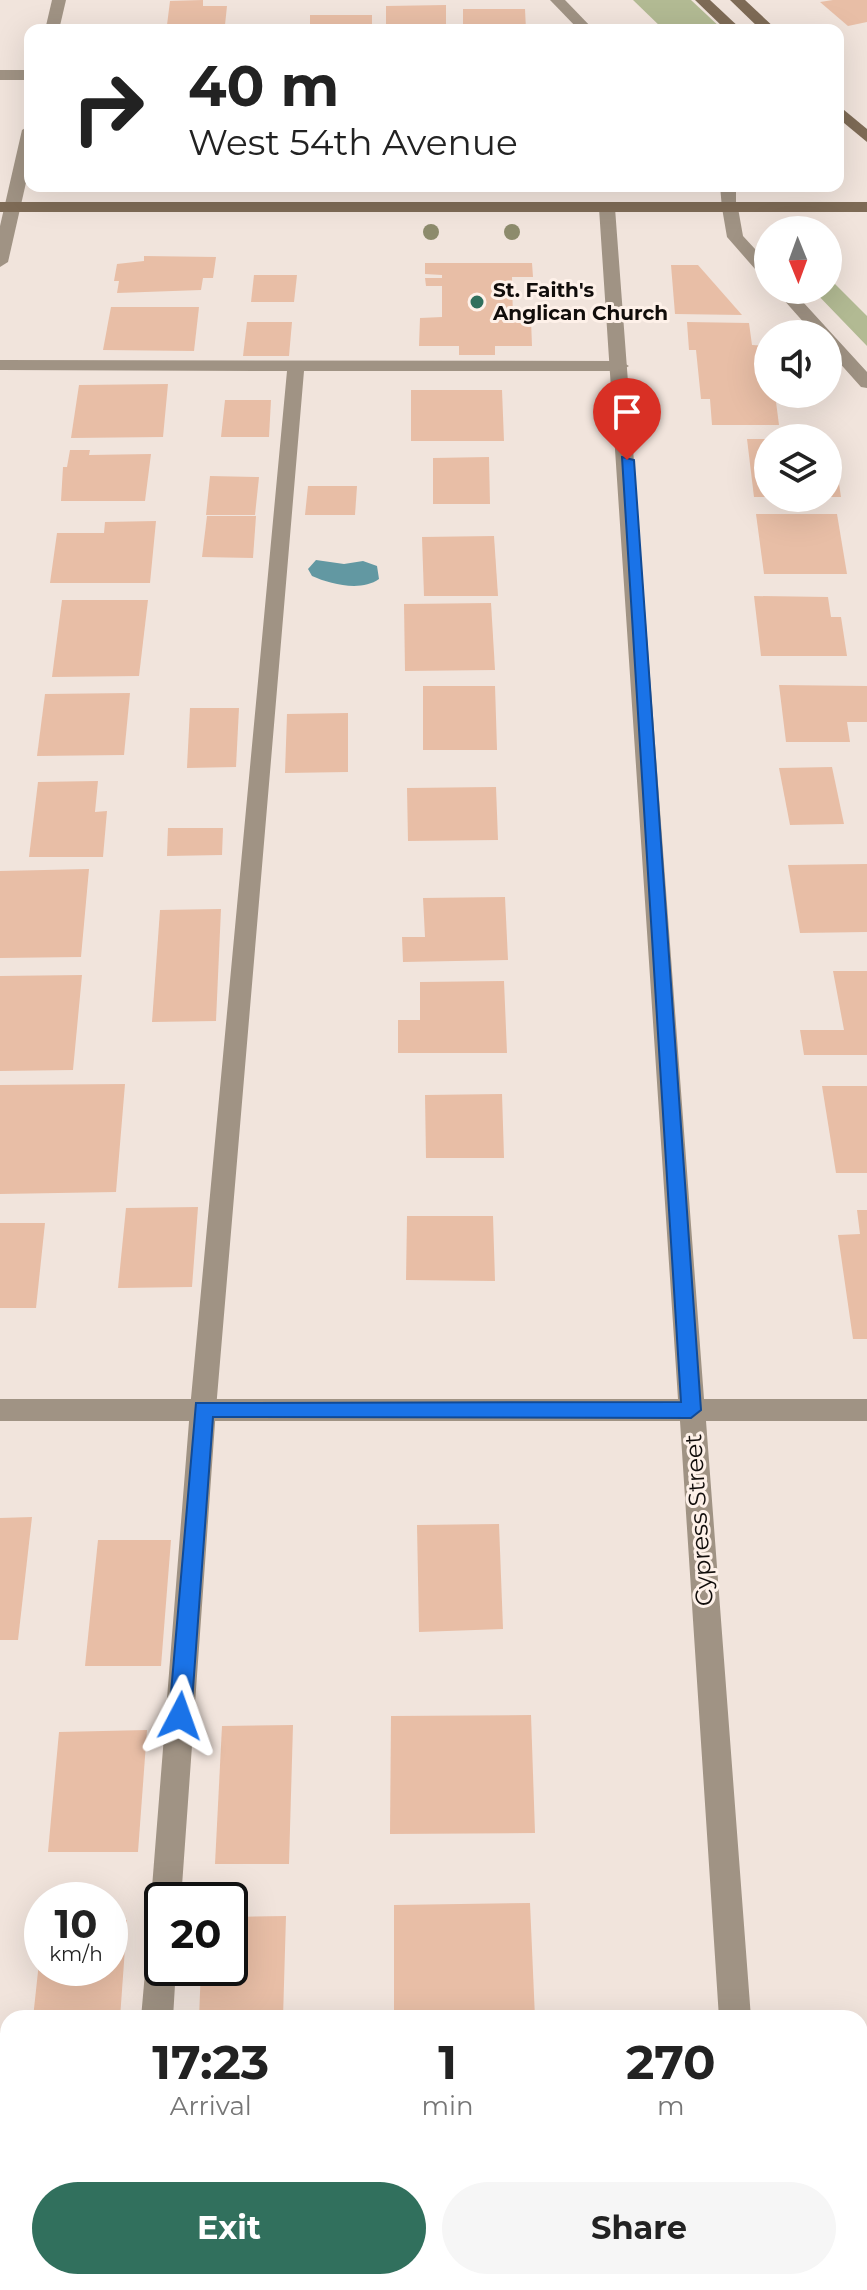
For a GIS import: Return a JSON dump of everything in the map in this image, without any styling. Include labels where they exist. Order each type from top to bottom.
[{"type":"street","points":[[53,24],[59,0]]},
{"type":"street","points":[[557,0],[581,24]]},
{"type":"street","points":[[702,0],[728,24]]},
{"type":"street","points":[[737,0],[763,24]]},
{"type":"street","points":[[0,75],[24,75]]},
{"type":"street","points":[[844,116],[867,137]]},
{"type":"street","points":[[0,262],[6,207],[24,149]]},
{"type":"street","points":[[729,192],[735,237],[754,258]]},
{"type":"street","points":[[6,207],[867,207]]},
{"type":"street","name":"Cypress Street","points":[[607,208],[734,2010]]},
{"type":"street","points":[[796,304],[810,320]]},
{"type":"street","points":[[842,355],[867,383]]},
{"type":"street","points":[[0,365],[620,366]]},
{"type":"street","points":[[167,1882],[203,1409],[296,365]]},
{"type":"street","points":[[0,1410],[867,1410]]},
{"type":"street","points":[[158,2010],[159,1986]]},
{"type":"green space","points":[[633,0],[691,0],[717,24],[658,24]]},
{"type":"green space","points":[[842,291],[867,316],[867,346],[842,320],[826,304],[842,304]]},
{"type":"water","points":[[316,560],[344,564],[363,561],[377,566],[379,579],[355,586],[328,582],[312,576],[308,569]]},
{"type":"building","points":[[203,0],[203,6],[227,6],[225,24],[167,24],[170,1]]},
{"type":"building","points":[[867,0],[867,22],[848,26],[820,2]]},
{"type":"building","points":[[446,5],[446,24],[386,24],[386,6]]},
{"type":"building","points":[[463,9],[525,9],[526,24],[463,24]]},
{"type":"building","points":[[310,15],[372,15],[372,24],[310,24]]},
{"type":"building","points":[[144,256],[216,257],[213,278],[203,278],[201,290],[117,293],[119,281],[114,281],[117,264],[144,261]]},
{"type":"building","name":"St. Faith's Anglican Church","points":[[425,263],[532,263],[533,277],[512,277],[513,320],[531,320],[532,346],[495,346],[495,355],[459,355],[459,346],[419,346],[420,318],[442,317],[442,286],[426,286],[425,278],[442,278],[442,275],[425,274]]},
{"type":"building","points":[[671,265],[698,265],[742,315],[675,314]]},
{"type":"building","points":[[254,275],[297,275],[294,302],[251,302]]},
{"type":"building","points":[[111,307],[199,307],[194,351],[103,350]]},
{"type":"building","points":[[247,322],[292,322],[289,356],[243,356]]},
{"type":"building","points":[[687,322],[749,323],[754,345],[754,408],[777,408],[779,424],[712,425],[710,399],[701,399],[696,350],[689,350]]},
{"type":"building","points":[[168,384],[163,437],[71,438],[79,385]]},
{"type":"building","points":[[411,390],[502,390],[504,441],[411,441]]},
{"type":"building","points":[[225,400],[271,400],[269,437],[221,437]]},
{"type":"building","points":[[747,439],[754,439],[754,497]]},
{"type":"building","points":[[70,450],[90,450],[89,455],[151,454],[145,501],[61,501],[63,467],[67,467]]},
{"type":"building","points":[[489,457],[490,504],[433,504],[433,458]]},
{"type":"building","points":[[210,476],[259,477],[255,515],[206,515]]},
{"type":"building","points":[[308,486],[357,486],[355,515],[305,515]]},
{"type":"building","points":[[756,514],[837,514],[847,574],[764,574]]},
{"type":"building","points":[[207,516],[256,516],[253,558],[202,557]]},
{"type":"building","points":[[156,521],[150,583],[50,583],[57,533],[104,533],[105,522]]},
{"type":"building","points":[[494,536],[498,596],[424,596],[422,537]]},
{"type":"building","points":[[754,596],[828,597],[831,617],[841,617],[847,656],[761,656]]},
{"type":"building","points":[[62,600],[148,600],[139,676],[52,677]]},
{"type":"building","points":[[491,603],[495,670],[405,671],[404,604]]},
{"type":"building","points":[[779,685],[867,686],[867,722],[847,722],[850,742],[786,742]]},
{"type":"building","points":[[423,686],[495,686],[497,750],[423,750]]},
{"type":"building","points":[[130,693],[124,755],[37,756],[45,694]]},
{"type":"building","points":[[190,708],[239,708],[236,767],[187,768]]},
{"type":"building","points":[[348,713],[348,772],[285,773],[287,714]]},
{"type":"building","points":[[832,767],[844,824],[790,825],[779,768]]},
{"type":"building","points":[[98,781],[95,812],[107,811],[103,857],[29,857],[38,782]]},
{"type":"building","points":[[496,787],[498,840],[408,841],[407,788]]},
{"type":"building","points":[[168,828],[223,828],[222,855],[167,856]]},
{"type":"building","points":[[867,864],[867,932],[800,933],[788,865]]},
{"type":"building","points":[[89,869],[81,957],[0,958],[0,871]]},
{"type":"building","points":[[505,897],[508,960],[403,962],[402,937],[425,937],[423,898]]},
{"type":"building","points":[[221,909],[216,1021],[152,1022],[160,910]]},
{"type":"building","points":[[833,971],[867,971],[867,1055],[804,1055],[800,1030],[844,1030]]},
{"type":"building","points":[[82,975],[73,1070],[0,1071],[0,976]]},
{"type":"building","points":[[504,981],[507,1053],[398,1053],[398,1020],[420,1020],[420,982]]},
{"type":"building","points":[[125,1084],[116,1192],[0,1194],[0,1085]]},
{"type":"building","points":[[822,1086],[867,1086],[867,1173],[836,1173]]},
{"type":"building","points":[[502,1094],[504,1158],[426,1158],[425,1095]]},
{"type":"building","points":[[198,1207],[192,1287],[118,1288],[126,1208]]},
{"type":"building","points":[[857,1210],[867,1210],[867,1339],[853,1339],[838,1235],[860,1234]]},
{"type":"building","points":[[407,1216],[493,1216],[495,1281],[406,1280]]},
{"type":"building","points":[[0,1223],[45,1223],[36,1308],[0,1308]]},
{"type":"building","points":[[32,1517],[18,1640],[0,1640],[0,1518]]},
{"type":"building","points":[[499,1524],[503,1629],[419,1632],[417,1525]]},
{"type":"building","points":[[98,1540],[171,1540],[161,1666],[85,1666]]},
{"type":"building","points":[[531,1715],[535,1833],[390,1834],[391,1716]]},
{"type":"building","points":[[293,1725],[289,1864],[215,1864],[222,1726]]},
{"type":"building","points":[[147,1730],[138,1852],[48,1852],[59,1732]]},
{"type":"building","points":[[530,1903],[535,2010],[394,2010],[394,1905]]},
{"type":"building","points":[[286,1916],[283,2010],[199,2010],[200,1986],[248,1986],[248,1917]]},
{"type":"building","points":[[36,1986],[122,1986],[121,2010],[34,2010]]},
{"type":"place","name":"St. Faith's Anglican Church","points":[[477,302]]},
{"type":"route","points":[[180,1716],[203,1409],[691,1410],[627,460]]}]
